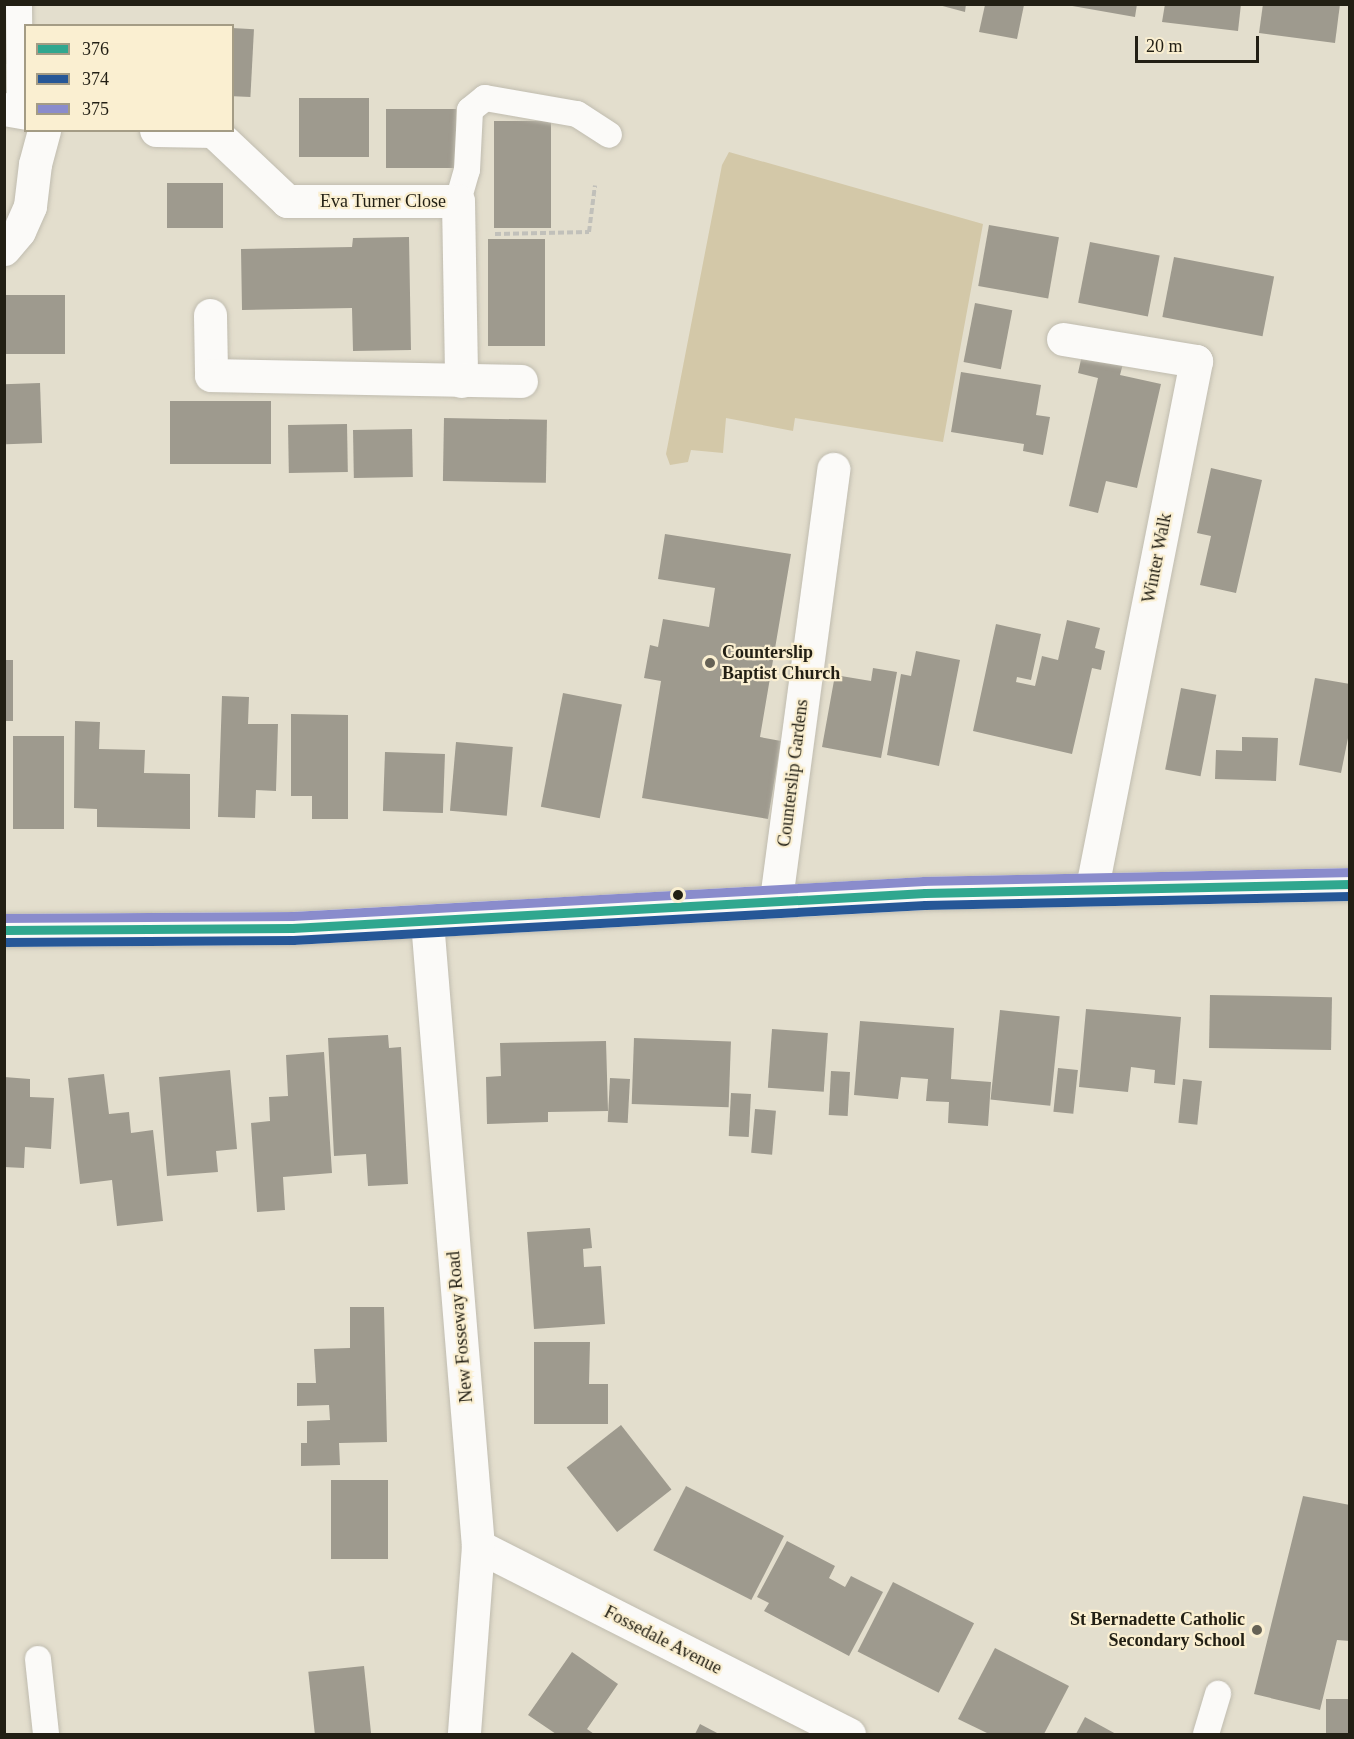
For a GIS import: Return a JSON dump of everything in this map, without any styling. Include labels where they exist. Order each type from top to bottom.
[{"type":"main road","points":[[4,249],[19,231],[30,206],[35,164],[43,132]]},
{"type":"main road","name":"Eva Turner Close","points":[[213,132],[287,201],[458,201],[461,381]]},
{"type":"main road","points":[[210,315],[211,375],[521,381]]},
{"type":"main road","name":"Winter Walk","points":[[1063,339],[1196,361],[1092,887]]},
{"type":"main road","name":"Counterslip Gardens","points":[[776,899],[832,469]]},
{"type":"main road","points":[[4,930],[139,932],[427,921],[776,899],[1092,887],[1350,884]]},
{"type":"main road","name":"New Fosseway Road","points":[[427,921],[478,1546],[465,1734]]},
{"type":"main road","name":"Fossedale Avenue","points":[[478,1546],[849,1734]]},
{"type":"lane","points":[[17,110],[19,4]]},
{"type":"lane","points":[[458,201],[467,170],[470,110],[485,98],[576,114],[609,135]]},
{"type":"lane","points":[[38,1659],[46,1734]]},
{"type":"lane","points":[[1206,1734],[1218,1694]]},
{"type":"path","points":[[459,235],[589,232],[595,185]]},
{"type":"shaded area","points":[[729,152],[983,224],[943,442],[795,418],[793,431],[726,418],[723,453],[691,450],[688,462],[670,465],[666,454],[722,165]]},
{"type":"building","points":[[935,4],[966,4],[965,12]]},
{"type":"building","points":[[1061,4],[1137,4],[1135,17]]},
{"type":"building","points":[[1165,4],[1241,4],[1238,31],[1162,22]]},
{"type":"building","points":[[1263,4],[1340,4],[1335,43],[1259,33]]},
{"type":"building","points":[[985,5],[1024,5],[1017,39],[979,32]]},
{"type":"building","points":[[4,16],[8,16],[8,64],[4,64]]},
{"type":"building","points":[[234,28],[254,29],[250,97],[234,96]]},
{"type":"building","points":[[299,98],[369,98],[369,157],[299,157]]},
{"type":"building","points":[[386,109],[456,109],[456,168],[386,168]]},
{"type":"building","points":[[494,121],[551,121],[551,228],[494,228]]},
{"type":"building","points":[[167,183],[223,183],[223,228],[167,228]]},
{"type":"building","points":[[989,225],[1059,237],[1048,298],[978,286]]},
{"type":"building","points":[[409,237],[411,350],[353,351],[352,308],[242,310],[241,249],[352,247],[353,238]]},
{"type":"building","points":[[488,239],[545,239],[545,346],[488,346]]},
{"type":"building","points":[[1090,242],[1160,256],[1148,316],[1078,303]]},
{"type":"building","points":[[1174,257],[1274,276],[1262,336],[1162,317]]},
{"type":"building","points":[[4,295],[65,295],[65,354],[4,354]]},
{"type":"building","points":[[975,303],[1012,310],[1001,369],[964,362]]},
{"type":"building","points":[[1084,346],[1125,356],[1120,375],[1161,384],[1137,488],[1106,481],[1098,513],[1069,506],[1098,378],[1078,373]]},
{"type":"building","points":[[961,372],[1041,385],[1036,415],[1050,417],[1043,455],[1023,451],[1024,444],[951,432]]},
{"type":"building","points":[[40,383],[42,443],[6,444],[4,384]]},
{"type":"building","points":[[170,401],[271,401],[271,464],[170,464]]},
{"type":"building","points":[[444,418],[547,420],[546,483],[443,481]]},
{"type":"building","points":[[347,424],[348,472],[289,473],[288,425]]},
{"type":"building","points":[[412,429],[413,477],[354,478],[353,430]]},
{"type":"building","points":[[1211,468],[1262,480],[1236,593],[1200,585],[1211,536],[1197,533]]},
{"type":"building","name":"Counterslip Baptist Church","points":[[665,534],[791,554],[760,737],[781,741],[768,819],[642,798],[661,681],[644,678],[650,645],[658,647],[663,619],[709,627],[715,588],[658,579]]},
{"type":"building","points":[[1067,620],[1100,628],[1095,648],[1105,651],[1101,670],[1092,668],[1072,754],[973,731],[996,624],[1041,634],[1031,680],[1017,677],[1016,682],[1035,686],[1042,656],[1058,660]]},
{"type":"building","points":[[916,651],[960,660],[939,766],[887,755],[901,674],[911,676]]},
{"type":"building","points":[[4,660],[13,660],[13,721],[4,721]]},
{"type":"building","points":[[873,668],[897,672],[881,758],[822,747],[835,675],[871,681]]},
{"type":"building","points":[[1315,678],[1350,684],[1350,728],[1341,773],[1299,765]]},
{"type":"building","points":[[1181,688],[1216,695],[1201,776],[1165,769]]},
{"type":"building","points":[[563,693],[622,704],[600,818],[541,807]]},
{"type":"building","points":[[222,696],[249,697],[248,724],[278,724],[276,791],[256,790],[255,818],[218,817]]},
{"type":"building","points":[[291,714],[348,715],[348,819],[312,819],[312,796],[291,796]]},
{"type":"building","points":[[75,721],[100,722],[99,749],[145,750],[144,773],[190,774],[190,829],[97,827],[97,809],[74,808]]},
{"type":"building","points":[[13,736],[64,736],[64,829],[13,829]]},
{"type":"building","points":[[1242,737],[1278,738],[1276,781],[1215,779],[1216,750],[1242,751]]},
{"type":"building","points":[[456,742],[513,747],[507,816],[450,811]]},
{"type":"building","points":[[385,752],[445,754],[443,813],[383,811]]},
{"type":"building","points":[[1210,995],[1332,997],[1331,1050],[1209,1048]]},
{"type":"building","points":[[1086,1009],[1181,1017],[1175,1085],[1154,1083],[1155,1070],[1131,1067],[1128,1092],[1079,1087]]},
{"type":"building","points":[[1000,1010],[1060,1016],[1050,1106],[991,1100]]},
{"type":"building","points":[[860,1021],[954,1028],[951,1079],[991,1082],[988,1126],[948,1123],[949,1102],[926,1101],[928,1079],[901,1077],[898,1099],[854,1095]]},
{"type":"building","points":[[772,1029],[828,1033],[824,1092],[768,1088]]},
{"type":"building","points":[[388,1035],[389,1048],[401,1047],[408,1184],[368,1186],[366,1154],[334,1156],[328,1038]]},
{"type":"building","points":[[634,1038],[731,1041],[729,1107],[632,1104]]},
{"type":"building","points":[[606,1041],[608,1111],[548,1112],[548,1122],[487,1124],[486,1077],[501,1076],[500,1043]]},
{"type":"building","points":[[324,1052],[332,1173],[283,1177],[285,1210],[257,1212],[251,1123],[270,1121],[269,1097],[288,1096],[286,1055]]},
{"type":"building","points":[[1058,1068],[1078,1070],[1073,1114],[1053,1112]]},
{"type":"building","points":[[230,1070],[237,1149],[216,1151],[218,1172],[167,1176],[159,1077]]},
{"type":"building","points":[[831,1071],[850,1072],[848,1116],[829,1115]]},
{"type":"building","points":[[104,1074],[109,1114],[129,1112],[131,1133],[153,1130],[163,1221],[117,1226],[112,1180],[80,1184],[68,1078]]},
{"type":"building","points":[[4,1077],[30,1079],[30,1097],[54,1098],[51,1149],[25,1147],[24,1168],[4,1167]]},
{"type":"building","points":[[610,1078],[630,1079],[628,1123],[608,1122]]},
{"type":"building","points":[[1183,1079],[1202,1081],[1197,1125],[1178,1123]]},
{"type":"building","points":[[731,1093],[751,1094],[749,1137],[729,1136]]},
{"type":"building","points":[[755,1109],[776,1111],[772,1155],[751,1153]]},
{"type":"building","points":[[590,1228],[592,1248],[583,1249],[584,1267],[601,1266],[605,1324],[534,1329],[527,1232]]},
{"type":"building","points":[[350,1307],[384,1307],[387,1442],[339,1443],[340,1465],[301,1466],[301,1443],[307,1443],[307,1421],[330,1420],[329,1405],[297,1406],[297,1383],[316,1383],[314,1349],[350,1348]]},
{"type":"building","points":[[534,1342],[590,1342],[589,1384],[608,1384],[608,1424],[534,1424]]},
{"type":"building","points":[[621,1425],[671,1490],[617,1532],[567,1467]]},
{"type":"building","points":[[331,1480],[388,1480],[388,1559],[331,1559]]},
{"type":"building","points":[[686,1486],[784,1536],[751,1600],[653,1550]]},
{"type":"building","points":[[1303,1496],[1350,1505],[1350,1641],[1337,1640],[1320,1710],[1254,1694]]},
{"type":"building","points":[[787,1541],[835,1566],[829,1578],[845,1587],[851,1576],[883,1592],[849,1656],[764,1611],[769,1603],[757,1597]]},
{"type":"building","points":[[893,1582],[974,1623],[939,1693],[858,1651]]},
{"type":"building","points":[[995,1648],[1069,1686],[1044,1734],[989,1734],[958,1719]]},
{"type":"building","points":[[572,1652],[618,1684],[587,1729],[594,1734],[556,1734],[528,1715]]},
{"type":"building","points":[[364,1666],[371,1734],[315,1734],[308,1672]]},
{"type":"building","points":[[1326,1699],[1350,1699],[1350,1734],[1326,1734]]},
{"type":"building","points":[[1085,1717],[1116,1734],[1076,1734]]},
{"type":"building","points":[[700,1724],[719,1734],[695,1734]]},
{"type":"transit line","name":"375","points":[[4,918],[292,916],[924,881],[1350,872]]},
{"type":"transit line","name":"376","points":[[4,930],[292,928],[925,893],[1350,884]]},
{"type":"transit line","name":"374","points":[[4,942],[293,940],[925,905],[1350,896]]},
{"type":"place","name":"Counterslip Baptist Church","points":[[710,663]]},
{"type":"place","name":"St Bernadette Catholic Secondary School","points":[[1257,1630]]}]
